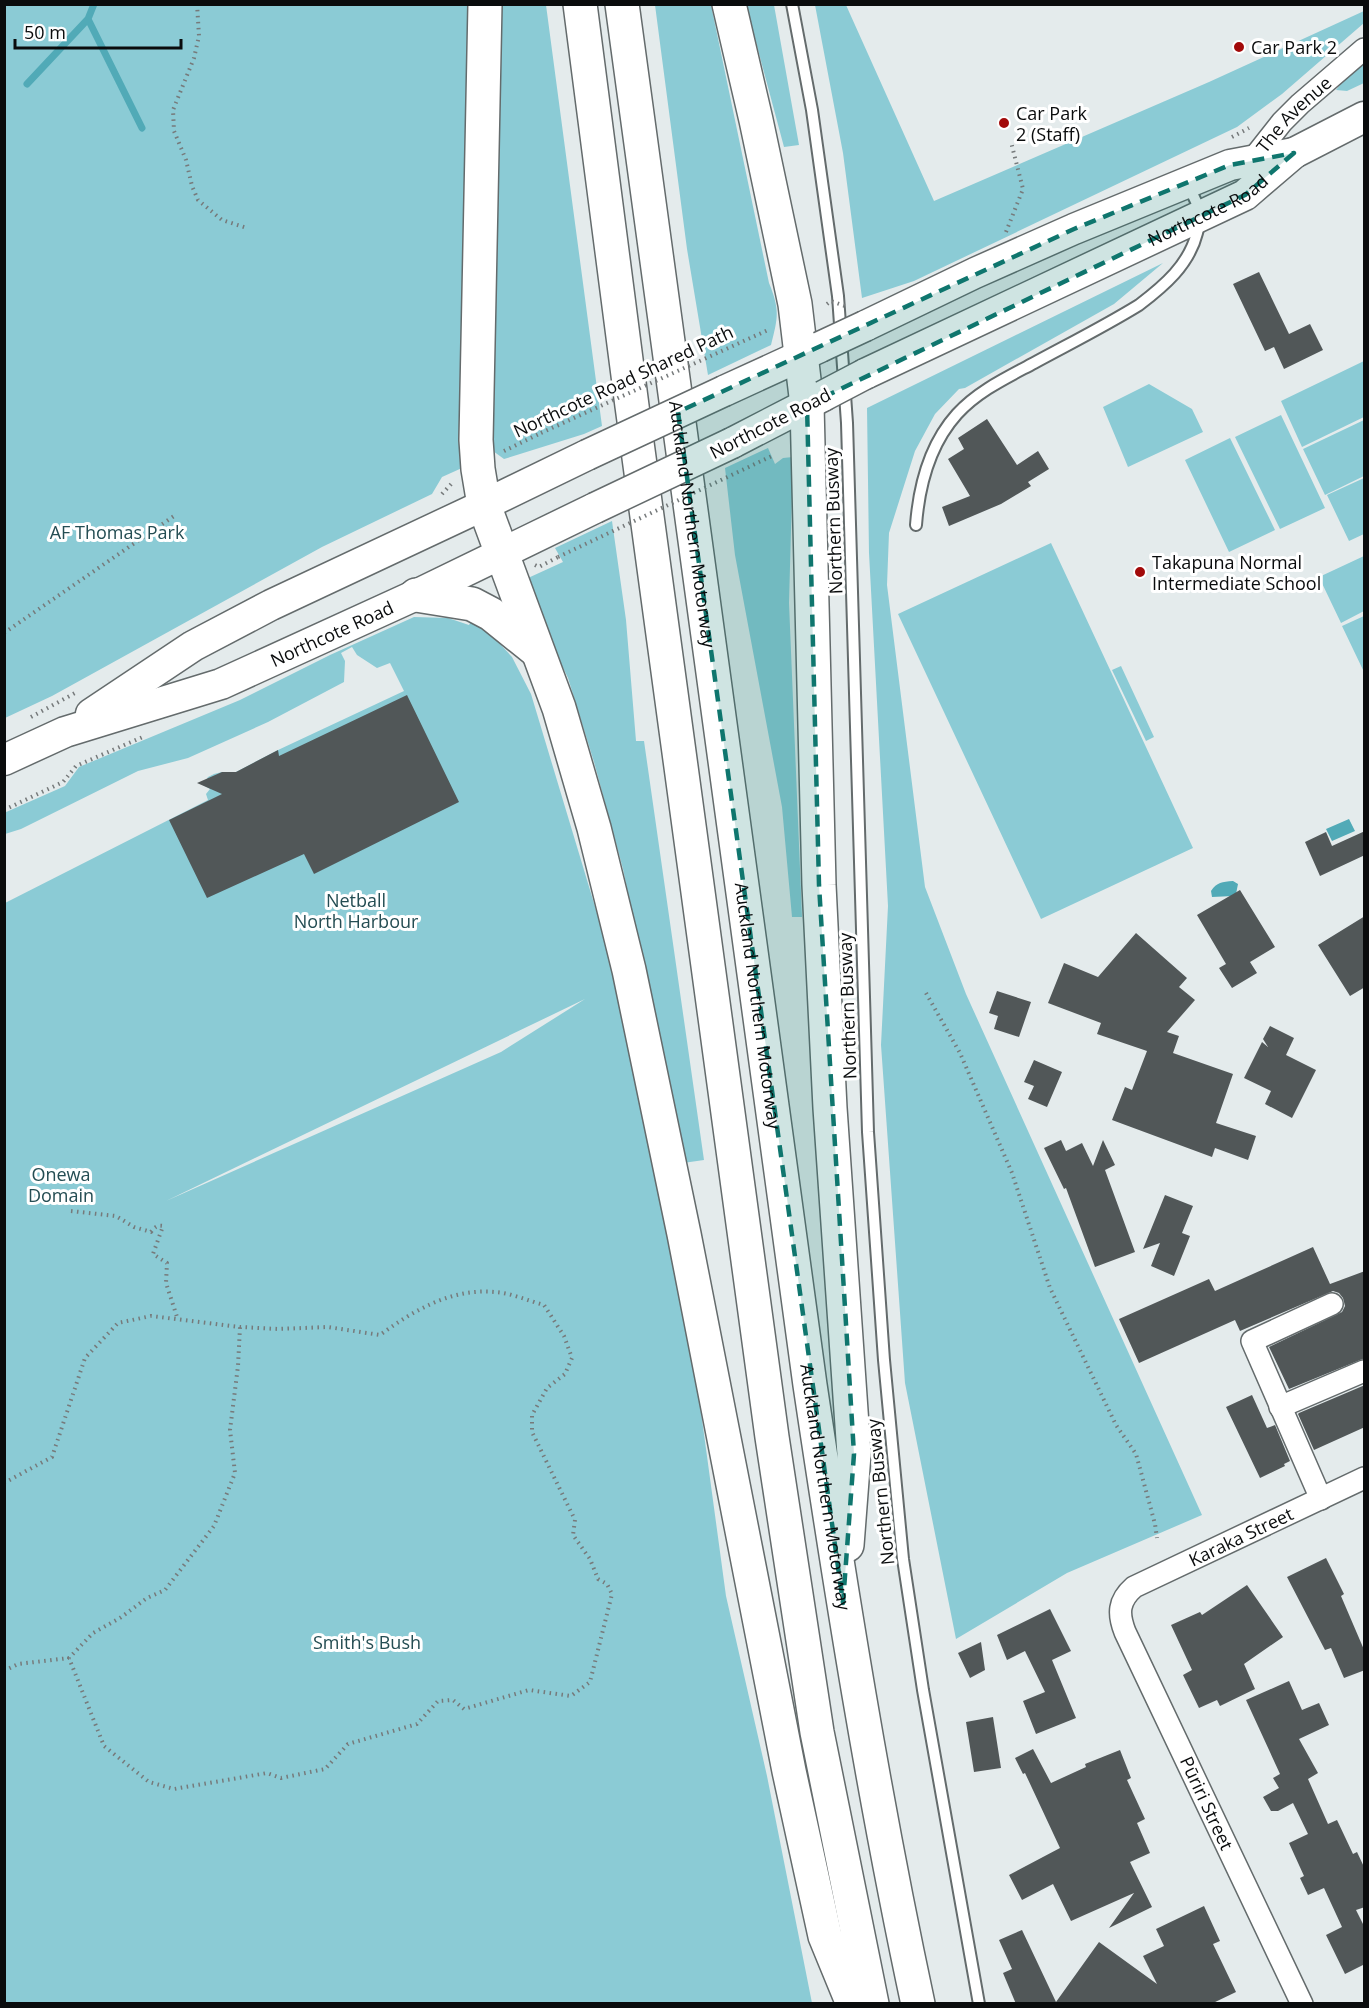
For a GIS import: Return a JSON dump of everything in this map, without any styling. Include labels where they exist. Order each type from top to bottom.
[{"type":"highway","points":[[485,4],[476,440],[484,505],[559,708],[594,828],[629,970],[682,1222],[789,1771],[825,1936],[853,2004]]},
{"type":"highway","points":[[580,4],[632,406],[772,1437],[817,1732],[872,2004]]},
{"type":"highway","name":"Auckland Northern Motorway","points":[[622,4],[808,1373],[843,1603],[894,1893],[918,2004]]},
{"type":"highway","points":[[729,4],[795,304],[811,351],[815,401],[819,885],[830,1108],[854,1454],[843,1603]]},
{"type":"highway","points":[[416,595],[472,604],[491,614],[537,651]]},
{"type":"main road","name":"Northcote Road","points":[[4,760],[65,732],[221,684],[416,595],[732,443],[865,374],[1245,195],[1294,153],[1365,117]]},
{"type":"main road","name":"Northcote Road","points":[[65,732],[193,646],[271,605],[587,455],[1074,229],[1230,165],[1294,153]]},
{"type":"street","name":"The Avenue","points":[[1252,160],[1282,122],[1300,104],[1365,49]]},
{"type":"street","points":[[1321,1499],[1252,1341],[1332,1304]]},
{"type":"street","points":[[1281,1407],[1365,1371]]},
{"type":"street","name":"Karaka Street","points":[[1122,1600],[1134,1587],[1365,1478]]},
{"type":"street","name":"Pūriri Street","points":[[1122,1600],[1120,1612],[1125,1632],[1302,2004]]},
{"type":"lane","name":"Northern Busway","points":[[792,4],[812,110],[838,296],[847,423],[868,1132],[884,1360],[903,1559],[919,1668],[979,2004]]},
{"type":"lane","points":[[916,525],[918,498],[924,475],[937,444],[956,416],[990,387],[1124,314],[1152,296],[1190,254],[1200,217],[1199,207],[1187,184]]},
{"type":"path","points":[[197,4],[199,36],[194,58],[174,110],[174,131],[186,160],[198,200],[222,220],[247,228]]},
{"type":"path","points":[[1006,232],[1023,189],[1011,142]]},
{"type":"path","name":"Northcote Road Shared Path","points":[[500,459],[505,450],[768,330]]},
{"type":"path","points":[[558,557],[774,455]]},
{"type":"path","points":[[4,633],[174,516]]},
{"type":"path","points":[[926,993],[960,1053],[1012,1173],[1050,1288],[1116,1425],[1136,1454],[1155,1524],[1156,1538]]},
{"type":"path","points":[[71,1211],[116,1216],[134,1227],[152,1232],[159,1225],[163,1226],[153,1254],[167,1263],[166,1283],[178,1320]]},
{"type":"path","points":[[4,1483],[52,1457],[85,1358],[118,1323],[151,1316],[240,1327],[278,1329],[328,1327],[380,1335],[407,1315],[451,1295],[495,1292],[544,1305],[564,1336],[572,1358],[566,1374],[547,1388],[532,1415],[532,1432],[574,1520],[573,1535],[590,1559],[598,1579],[607,1584],[612,1594],[590,1682],[571,1696],[529,1690],[464,1709],[453,1700],[438,1701],[417,1724],[348,1744],[326,1769],[281,1778],[267,1773],[174,1789],[149,1782],[104,1746],[69,1658]]},
{"type":"path","points":[[4,1671],[18,1664],[69,1658],[93,1633],[120,1618],[147,1598],[165,1590],[214,1526],[235,1473],[230,1430],[240,1327]]},
{"type":"highlighted area","points":[[1294,153],[1245,195],[807,405],[819,885],[854,1454],[843,1603],[678,412],[1074,229],[1230,165]]},
{"type":"green space","name":"AF Thomas Park","points":[[4,5],[471,5],[462,468],[442,477],[432,494],[322,547],[52,696],[5,718]]},
{"type":"green space","points":[[500,5],[546,5],[602,426],[584,434],[504,459],[493,451],[492,419]]},
{"type":"green space","points":[[655,5],[711,5],[769,283],[775,300],[776,320],[771,345],[708,375],[687,249]]},
{"type":"green space","points":[[746,5],[774,5],[799,145],[784,147]]},
{"type":"green space","points":[[815,5],[846,5],[934,201],[1209,82],[1364,11],[1364,23],[1282,94],[1237,127],[914,281],[862,298],[843,153]]},
{"type":"green space","points":[[1364,63],[1364,83],[1347,91],[1336,90],[1343,81]]},
{"type":"green space","points":[[1163,263],[1114,304],[965,388],[959,389],[935,414],[915,451],[889,533],[887,585],[925,887],[966,994],[1202,1515],[1067,1573],[956,1639],[905,1383],[881,1045],[888,906],[869,553],[867,408]]},
{"type":"green space","points":[[1364,361],[1364,417],[1302,447],[1281,401]]},
{"type":"green space","points":[[1149,384],[1192,409],[1203,432],[1128,467],[1103,407]]},
{"type":"green space","points":[[1281,415],[1325,508],[1280,529],[1235,437]]},
{"type":"green space","points":[[1364,420],[1364,476],[1325,495],[1303,449]]},
{"type":"green space","points":[[1230,438],[1275,530],[1229,552],[1185,460]]},
{"type":"green space","points":[[768,448],[775,464],[783,458],[793,457],[789,603],[802,917],[792,917],[782,807],[735,555],[725,468]]},
{"type":"green space","points":[[1364,478],[1364,534],[1349,541],[1327,495]]},
{"type":"green space","points":[[612,521],[626,620],[636,741],[644,741],[704,1160],[683,1163],[623,869],[568,678],[539,618],[528,578],[563,562],[555,548]]},
{"type":"green space","points":[[1051,543],[1193,848],[1041,919],[898,614]]},
{"type":"green space","points":[[1364,556],[1364,611],[1341,623],[1319,577]]},
{"type":"green space","name":"Smith's Bush","points":[[474,616],[512,657],[531,694],[621,993],[678,1243],[726,1596],[767,1776],[812,2003],[5,2003],[5,903],[208,800],[206,794],[210,789],[203,785],[208,777],[222,772],[236,772],[404,691],[390,663],[377,668],[357,655],[352,647],[341,653],[345,661],[344,682],[268,722],[188,758],[138,771],[21,829],[5,834],[4,813],[65,786],[79,767],[240,700],[330,655],[414,617],[448,618],[469,625]],"holes":[[[585,999],[501,1052],[166,1201]]]},
{"type":"green space","points":[[1364,616],[1364,672],[1342,626]]},
{"type":"green space","points":[[1121,666],[1154,737],[1146,741],[1112,670]]},
{"type":"shaded area","points":[[1349,819],[1355,831],[1332,841],[1326,829]]},
{"type":"shaded area","points":[[1233,881],[1238,884],[1236,894],[1212,897],[1211,891],[1215,886]]},
{"type":"building","points":[[1259,272],[1289,334],[1310,324],[1323,350],[1284,369],[1274,347],[1265,351],[1233,284]]},
{"type":"building","points":[[987,419],[1017,465],[1038,451],[1049,469],[1028,482],[1031,486],[1001,504],[949,526],[942,507],[970,496],[948,459],[964,449],[958,438]]},
{"type":"building","points":[[407,695],[459,802],[314,874],[304,854],[207,898],[169,820],[222,794],[197,783],[222,772],[236,772],[278,750],[279,756]]},
{"type":"building","points":[[1365,831],[1365,855],[1320,876],[1305,842],[1326,832],[1332,846]]},
{"type":"building","points":[[1240,890],[1275,947],[1250,962],[1257,973],[1232,988],[1219,968],[1226,964],[1197,915]]},
{"type":"building","points":[[1365,916],[1365,987],[1350,996],[1318,945]]},
{"type":"building","points":[[1136,933],[1187,978],[1179,987],[1195,1000],[1167,1032],[1179,1036],[1173,1053],[1233,1074],[1216,1123],[1256,1136],[1248,1160],[1215,1148],[1212,1157],[1112,1120],[1125,1087],[1132,1090],[1147,1051],[1097,1034],[1101,1023],[1048,1003],[1064,963],[1098,977]]},
{"type":"building","points":[[997,991],[1031,1002],[1019,1037],[994,1029],[998,1016],[989,1013]]},
{"type":"building","points":[[1270,1026],[1294,1038],[1286,1055],[1316,1070],[1292,1118],[1265,1104],[1271,1091],[1244,1078],[1262,1042],[1268,1047],[1263,1039]]},
{"type":"building","points":[[1034,1060],[1062,1072],[1047,1107],[1028,1099],[1034,1086],[1024,1082]]},
{"type":"building","points":[[1061,1140],[1066,1151],[1082,1143],[1093,1166],[1103,1140],[1115,1165],[1105,1170],[1135,1252],[1095,1267],[1066,1188],[1064,1189],[1044,1148]]},
{"type":"building","points":[[1165,1195],[1193,1206],[1182,1233],[1190,1236],[1174,1276],[1151,1266],[1160,1243],[1143,1249]]},
{"type":"building","points":[[1313,1247],[1330,1284],[1365,1271],[1365,1358],[1289,1389],[1269,1347],[1342,1312],[1345,1306],[1343,1298],[1339,1293],[1333,1291],[1240,1331],[1235,1320],[1139,1363],[1119,1319],[1209,1279],[1215,1291]]},
{"type":"building","points":[[1365,1385],[1365,1427],[1314,1450],[1298,1414]]},
{"type":"building","points":[[1252,1395],[1267,1428],[1275,1425],[1290,1461],[1284,1464],[1285,1466],[1260,1478],[1226,1407]]},
{"type":"building","points":[[1326,1558],[1344,1594],[1341,1596],[1365,1652],[1365,1670],[1344,1678],[1331,1648],[1325,1650],[1287,1577]]},
{"type":"building","points":[[1247,1585],[1283,1637],[1244,1664],[1255,1689],[1220,1706],[1217,1700],[1199,1708],[1183,1675],[1192,1670],[1171,1625],[1200,1612],[1202,1615]]},
{"type":"building","points":[[1050,1609],[1071,1651],[1052,1660],[1076,1718],[1036,1734],[1023,1701],[1045,1692],[1025,1651],[1007,1660],[997,1635]]},
{"type":"building","points":[[981,1642],[985,1670],[970,1678],[958,1653]]},
{"type":"building","points":[[1289,1681],[1302,1710],[1319,1703],[1329,1725],[1299,1739],[1318,1773],[1308,1779],[1328,1824],[1337,1820],[1353,1854],[1357,1852],[1365,1869],[1365,1907],[1356,1910],[1365,1928],[1365,1964],[1345,1974],[1326,1935],[1342,1927],[1324,1888],[1308,1895],[1300,1878],[1304,1876],[1289,1843],[1308,1834],[1293,1803],[1278,1811],[1271,1811],[1263,1797],[1279,1788],[1273,1778],[1280,1774],[1246,1700]]},
{"type":"building","points":[[993,1717],[1001,1768],[974,1772],[966,1722]]},
{"type":"building","points":[[1033,1749],[1051,1783],[1086,1767],[1085,1764],[1120,1750],[1131,1778],[1127,1780],[1145,1819],[1137,1823],[1150,1853],[1130,1862],[1152,1907],[1109,1928],[1134,1893],[1071,1921],[1053,1884],[1022,1900],[1009,1875],[1060,1848],[1025,1773],[1023,1774],[1015,1758]]},
{"type":"building","points":[[1204,1906],[1220,1941],[1213,1944],[1236,1992],[1211,2004],[1016,2004],[1003,1973],[1012,1969],[999,1940],[1022,1930],[1056,2002],[1099,1942],[1157,1984],[1143,1956],[1164,1946],[1156,1929]]},
{"type":"waterway","points":[[27,84],[88,19],[94,4]]},
{"type":"waterway","points":[[88,19],[142,128]]},
{"type":"place","name":"Car Park 2","points":[[1239,47]]},
{"type":"place","name":"Car Park 2 (Staff)","points":[[1004,123]]},
{"type":"place","name":"Takapuna Normal Intermediate School","points":[[1140,572]]},
{"type":"park label","name":"Netball North Harbour","points":[[356,910]]},
{"type":"park label","name":"Onewa Domain","points":[[61,1184]]}]
